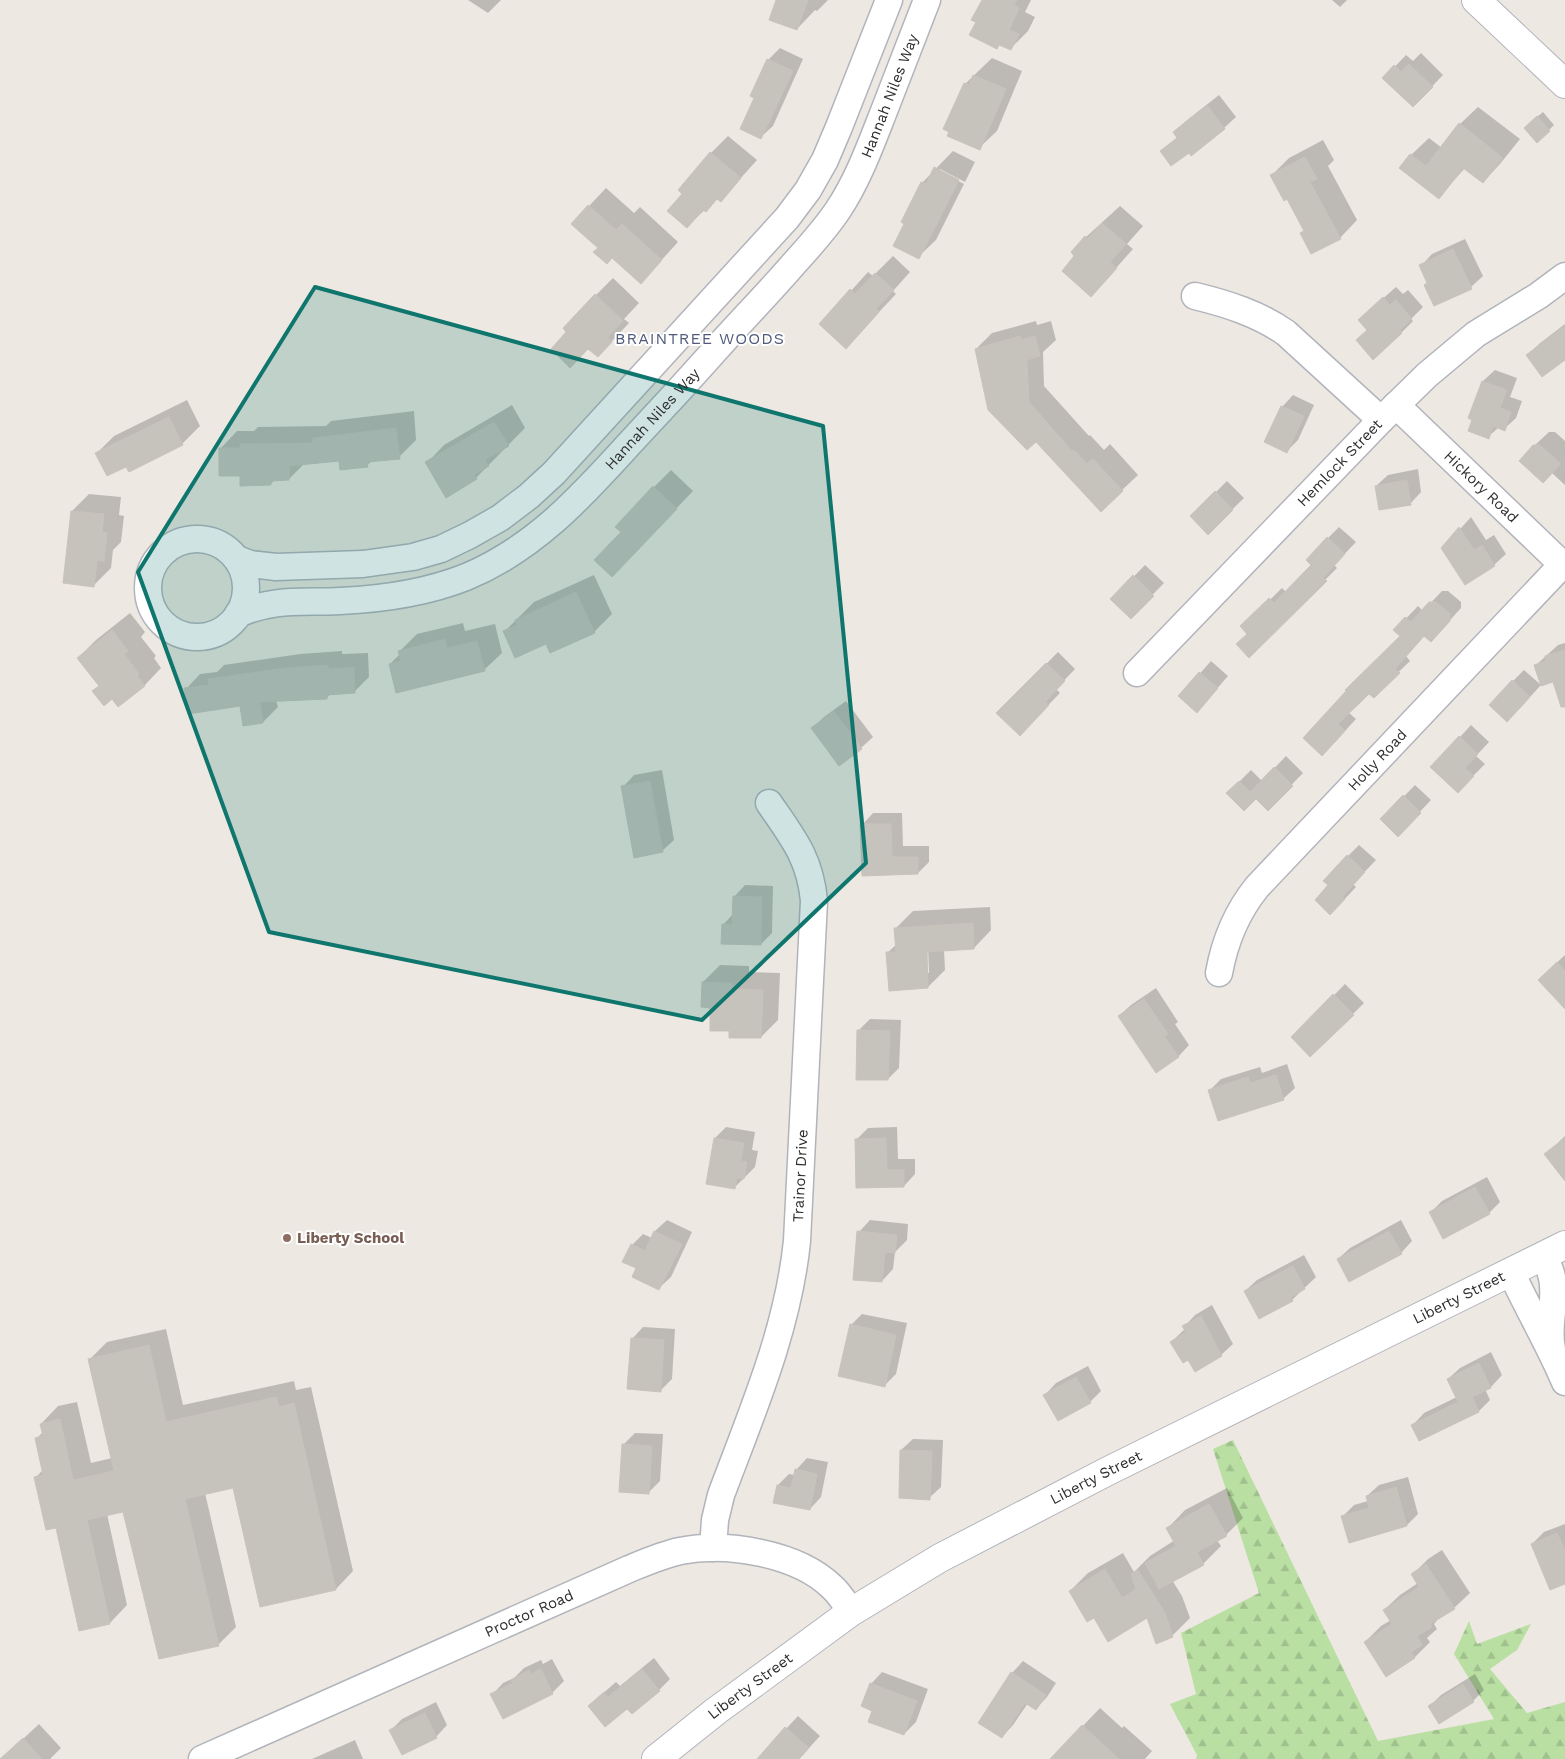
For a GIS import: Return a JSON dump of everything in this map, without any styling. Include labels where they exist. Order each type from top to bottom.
[{"type":"main road","points":[[1476,0],[1565,84]]},
{"type":"main road","name":"Liberty Street","points":[[656,1759],[716,1711],[851,1612],[940,1558],[1078,1486],[1554,1250]]},
{"type":"street","name":"Hannah Niles Way","points":[[889,0],[836,135],[808,190],[787,218],[671,346],[554,473],[530,496],[485,527],[456,543],[413,557],[363,564],[276,567],[250,564],[237,559],[223,546],[208,540],[182,542],[167,550],[157,560],[151,572],[148,589],[149,598],[156,614],[168,626],[182,634],[199,636],[215,633],[229,625],[238,614],[252,608],[277,603],[338,601],[404,595],[453,582],[487,567],[536,536],[567,510],[698,370],[814,241],[838,210],[865,158],[927,0]]},
{"type":"street","points":[[868,54],[901,67]]},
{"type":"street","name":"Hemlock Street","points":[[1137,673],[1389,412],[1440,363],[1476,334],[1538,296],[1565,276]]},
{"type":"street","name":"Hickory Road","points":[[1195,296],[1244,310],[1280,328],[1389,412],[1564,566]]},
{"type":"street","points":[[671,346],[698,370]]},
{"type":"street","points":[[237,559],[246,583],[245,598],[238,614]]},
{"type":"street","name":"Holly Road","points":[[1219,973],[1222,954],[1233,925],[1257,887],[1564,566]]},
{"type":"street","name":"Trainor Drive","points":[[713,1548],[715,1520],[722,1495],[779,1337],[790,1290],[797,1241],[814,901],[812,886],[803,855],[769,804]]},
{"type":"street","points":[[1553,1352],[1550,1330],[1554,1285],[1552,1274],[1554,1250]]},
{"type":"street","points":[[1510,1272],[1532,1318],[1553,1352],[1565,1382]]},
{"type":"street","name":"Proctor Road","points":[[202,1759],[629,1569],[681,1551],[728,1548],[758,1552],[792,1563],[832,1586],[851,1612]]},
{"type":"highlighted area","points":[[315,287],[823,426],[866,863],[702,1020],[269,932],[138,572]]},
{"type":"green space","points":[[1233,1440],[1378,1741],[1494,1719],[1454,1654],[1469,1621],[1477,1644],[1531,1624],[1517,1650],[1490,1669],[1527,1713],[1565,1702],[1565,1759],[1196,1759],[1197,1755],[1170,1704],[1196,1694],[1181,1633],[1259,1593],[1213,1449]]},
{"type":"building","points":[[776,0],[808,0],[797,30],[769,20]]},
{"type":"building","points":[[982,0],[1017,0],[1014,5],[1019,8],[1009,30],[1019,34],[1011,50],[999,45],[997,49],[969,35],[976,22],[971,20]]},
{"type":"building","points":[[767,59],[793,71],[761,139],[740,129],[754,98],[750,96]]},
{"type":"building","points":[[1409,64],[1433,87],[1413,107],[1382,78],[1394,65],[1401,72]]},
{"type":"building","points":[[973,75],[1006,89],[980,150],[947,136],[949,132],[943,129],[964,83],[969,85]]},
{"type":"building","points":[[1207,105],[1225,129],[1191,156],[1189,153],[1171,166],[1160,151],[1177,138],[1173,132]]},
{"type":"building","points":[[1537,116],[1550,131],[1537,143],[1524,128]]},
{"type":"building","points":[[1459,123],[1503,158],[1483,183],[1463,168],[1439,199],[1399,168],[1410,154],[1426,166]]},
{"type":"building","points":[[710,152],[741,178],[721,202],[717,199],[706,212],[703,210],[687,228],[667,211],[682,194],[678,190]]},
{"type":"building","points":[[1305,157],[1317,179],[1310,182],[1341,239],[1311,254],[1300,233],[1304,231],[1287,199],[1284,201],[1270,175]]},
{"type":"building","points":[[934,167],[959,180],[919,259],[893,246],[904,224],[901,222],[921,182],[926,184]]},
{"type":"building","points":[[588,205],[616,230],[622,224],[662,260],[641,284],[612,258],[607,264],[593,252],[598,248],[571,224]]},
{"type":"building","points":[[1102,223],[1126,244],[1110,262],[1117,268],[1091,297],[1062,271],[1074,256],[1071,252],[1085,236],[1087,239]]},
{"type":"building","points":[[1453,249],[1472,289],[1434,306],[1424,285],[1427,283],[1419,265]]},
{"type":"building","points":[[875,273],[894,290],[876,309],[879,312],[846,349],[819,324],[850,289],[855,294]]},
{"type":"building","points":[[595,294],[623,321],[608,337],[612,342],[598,357],[588,349],[570,368],[551,349],[566,332],[563,328]]},
{"type":"building","points":[[1383,297],[1390,305],[1396,300],[1412,319],[1400,330],[1402,333],[1373,360],[1356,340],[1367,330],[1358,320]]},
{"type":"building","points":[[1565,326],[1565,360],[1542,377],[1526,355]]},
{"type":"building","points":[[1020,336],[1021,340],[1035,336],[1040,356],[1027,360],[1029,402],[1072,451],[1074,450],[1087,464],[1093,459],[1123,491],[1101,512],[1036,442],[1027,450],[988,410],[975,349]]},
{"type":"building","points":[[1482,381],[1507,390],[1500,408],[1511,412],[1505,431],[1493,426],[1489,439],[1468,431],[1472,420],[1468,418]]},
{"type":"building","points":[[1281,406],[1304,416],[1287,453],[1264,442]]},
{"type":"building","points":[[169,417],[183,445],[129,472],[126,467],[107,476],[95,453]]},
{"type":"building","points":[[494,422],[509,446],[485,460],[489,466],[474,475],[477,479],[446,498],[425,462]]},
{"type":"building","points":[[396,428],[400,459],[367,462],[368,467],[340,470],[339,461],[289,466],[289,480],[271,481],[271,485],[240,486],[240,476],[219,476],[219,448],[240,448],[240,444],[313,443],[313,438]]},
{"type":"building","points":[[1533,445],[1540,445],[1561,464],[1543,483],[1519,461]]},
{"type":"building","points":[[1407,480],[1411,505],[1379,510],[1375,486]]},
{"type":"building","points":[[653,486],[677,509],[612,577],[594,560],[621,532],[615,527]]},
{"type":"building","points":[[1215,491],[1233,510],[1208,535],[1190,516]]},
{"type":"building","points":[[71,511],[104,514],[102,532],[107,533],[104,561],[97,560],[94,587],[63,583]]},
{"type":"building","points":[[1459,527],[1474,550],[1482,545],[1495,566],[1465,585],[1441,548]]},
{"type":"building","points":[[1327,537],[1345,554],[1323,578],[1327,581],[1249,658],[1236,644],[1247,634],[1240,626],[1269,598],[1274,603],[1311,565],[1306,560]]},
{"type":"building","points":[[1133,575],[1154,596],[1131,619],[1110,599]]},
{"type":"building","points":[[576,592],[595,633],[550,653],[546,644],[515,658],[503,631],[517,625],[515,620]]},
{"type":"building","points":[[1429,602],[1436,602],[1450,614],[1450,621],[1431,642],[1424,636],[1395,669],[1400,673],[1374,698],[1369,694],[1338,724],[1345,731],[1322,756],[1303,738],[1345,690],[1400,636],[1393,630],[1405,617],[1411,622]]},
{"type":"building","points":[[112,630],[128,651],[124,654],[139,674],[137,676],[145,686],[118,707],[112,699],[104,706],[92,691],[99,686],[77,658]]},
{"type":"building","points":[[445,639],[447,648],[477,641],[485,671],[396,693],[389,664],[401,661],[398,651]]},
{"type":"building","points":[[1565,650],[1565,707],[1561,707],[1553,682],[1541,686],[1534,665],[1546,661],[1545,656]]},
{"type":"building","points":[[1046,663],[1065,681],[1045,702],[1049,705],[1020,736],[996,713]]},
{"type":"building","points":[[328,665],[328,669],[354,667],[355,693],[327,695],[327,699],[260,702],[263,723],[243,726],[240,706],[188,714],[184,688],[209,685],[208,679],[285,668]]},
{"type":"building","points":[[1199,672],[1218,688],[1197,713],[1178,696]]},
{"type":"building","points":[[1512,680],[1530,697],[1507,722],[1489,705]]},
{"type":"building","points":[[834,711],[862,749],[839,766],[811,728]]},
{"type":"building","points":[[1459,736],[1478,754],[1465,768],[1474,776],[1458,793],[1430,767]]},
{"type":"building","points":[[1274,767],[1293,786],[1268,811],[1256,799],[1244,811],[1226,793],[1239,781],[1250,792]]},
{"type":"building","points":[[650,781],[663,852],[634,858],[621,786]]},
{"type":"building","points":[[1403,795],[1421,813],[1398,837],[1380,819]]},
{"type":"building","points":[[860,824],[891,824],[892,857],[918,857],[918,874],[862,876]]},
{"type":"building","points":[[1347,855],[1365,872],[1343,896],[1345,899],[1330,915],[1315,900],[1328,885],[1323,881]]},
{"type":"building","points":[[733,896],[762,897],[761,945],[721,944],[722,924],[732,925]]},
{"type":"building","points":[[973,923],[974,949],[927,952],[928,988],[889,991],[886,952],[896,952],[894,928]]},
{"type":"building","points":[[1557,962],[1565,971],[1565,1009],[1538,980]]},
{"type":"building","points":[[702,982],[732,983],[732,989],[763,990],[761,1038],[729,1038],[729,1031],[710,1031],[710,1008],[701,1007]]},
{"type":"building","points":[[1333,994],[1354,1015],[1310,1057],[1291,1037]]},
{"type":"building","points":[[1144,999],[1168,1034],[1164,1036],[1179,1057],[1156,1073],[1118,1016]]},
{"type":"building","points":[[857,1030],[890,1031],[888,1080],[856,1080]]},
{"type":"building","points":[[1276,1075],[1284,1100],[1218,1121],[1208,1090],[1248,1077],[1250,1083]]},
{"type":"building","points":[[714,1138],[744,1143],[741,1161],[747,1162],[744,1179],[737,1178],[735,1189],[706,1184]]},
{"type":"building","points":[[886,1138],[887,1170],[904,1170],[904,1187],[856,1188],[855,1139]]},
{"type":"building","points":[[1565,1138],[1565,1181],[1544,1154]]},
{"type":"building","points":[[1475,1187],[1490,1214],[1443,1239],[1429,1212]]},
{"type":"building","points":[[654,1231],[682,1244],[659,1290],[632,1277],[636,1268],[622,1262],[631,1244],[645,1251]]},
{"type":"building","points":[[857,1231],[897,1235],[895,1253],[885,1252],[882,1282],[853,1280]]},
{"type":"building","points":[[1389,1231],[1402,1254],[1349,1282],[1337,1259]]},
{"type":"building","points":[[1293,1266],[1305,1289],[1291,1297],[1293,1301],[1259,1319],[1244,1291]]},
{"type":"building","points":[[1201,1316],[1222,1356],[1195,1372],[1188,1360],[1183,1363],[1170,1342],[1186,1332],[1182,1326]]},
{"type":"building","points":[[850,1324],[896,1335],[885,1387],[838,1376]]},
{"type":"building","points":[[631,1338],[664,1340],[661,1392],[627,1389]]},
{"type":"building","points":[[149,1345],[166,1422],[276,1397],[279,1407],[294,1403],[336,1590],[260,1607],[233,1488],[185,1499],[219,1646],[159,1659],[123,1512],[87,1520],[110,1624],[79,1631],[56,1528],[46,1530],[34,1477],[43,1475],[35,1438],[43,1436],[40,1424],[60,1419],[73,1480],[114,1471],[88,1359]]},
{"type":"building","points":[[1479,1363],[1491,1388],[1472,1397],[1479,1412],[1419,1441],[1411,1425],[1458,1402],[1447,1379]]},
{"type":"building","points":[[1076,1377],[1091,1403],[1058,1421],[1043,1395]]},
{"type":"building","points":[[622,1444],[652,1446],[649,1494],[619,1492]]},
{"type":"building","points":[[900,1450],[932,1451],[930,1500],[899,1498]]},
{"type":"building","points":[[795,1469],[817,1474],[810,1510],[773,1503],[777,1485],[791,1488]]},
{"type":"building","points":[[1396,1487],[1407,1526],[1349,1543],[1341,1516],[1369,1508],[1366,1496]]},
{"type":"building","points":[[1209,1504],[1227,1536],[1197,1552],[1204,1565],[1159,1589],[1145,1563],[1176,1546],[1166,1528]]},
{"type":"building","points":[[1557,1533],[1565,1550],[1565,1584],[1550,1590],[1531,1544]]},
{"type":"building","points":[[1426,1564],[1455,1609],[1430,1624],[1432,1627],[1417,1636],[1422,1645],[1411,1652],[1415,1658],[1386,1677],[1364,1642],[1392,1624],[1383,1610],[1419,1587],[1411,1574]]},
{"type":"building","points":[[1105,1569],[1122,1598],[1136,1589],[1131,1574],[1138,1570],[1165,1613],[1173,1637],[1156,1644],[1147,1618],[1108,1642],[1094,1618],[1087,1622],[1069,1591]]},
{"type":"building","points":[[541,1669],[553,1694],[503,1719],[490,1694],[513,1683],[511,1680],[529,1670],[531,1674]]},
{"type":"building","points":[[642,1669],[660,1691],[632,1714],[627,1709],[605,1727],[588,1706],[604,1692],[608,1697]]},
{"type":"building","points":[[1011,1672],[1046,1695],[1036,1710],[1025,1703],[1002,1738],[978,1723]]},
{"type":"building","points":[[870,1683],[917,1701],[904,1735],[868,1722],[872,1711],[861,1706]]},
{"type":"building","points":[[1463,1684],[1474,1702],[1439,1724],[1428,1706]]},
{"type":"building","points":[[425,1713],[437,1738],[402,1755],[389,1730]]},
{"type":"building","points":[[1082,1725],[1119,1759],[1050,1759]]},
{"type":"building","points":[[785,1727],[809,1748],[799,1759],[757,1759]]},
{"type":"building","points":[[23,1738],[42,1759],[0,1759]]},
{"type":"place","name":"Liberty School","points":[[287,1238]]},
{"type":"district","name":"BRAINTREE WOODS","points":[[700,338]]}]
